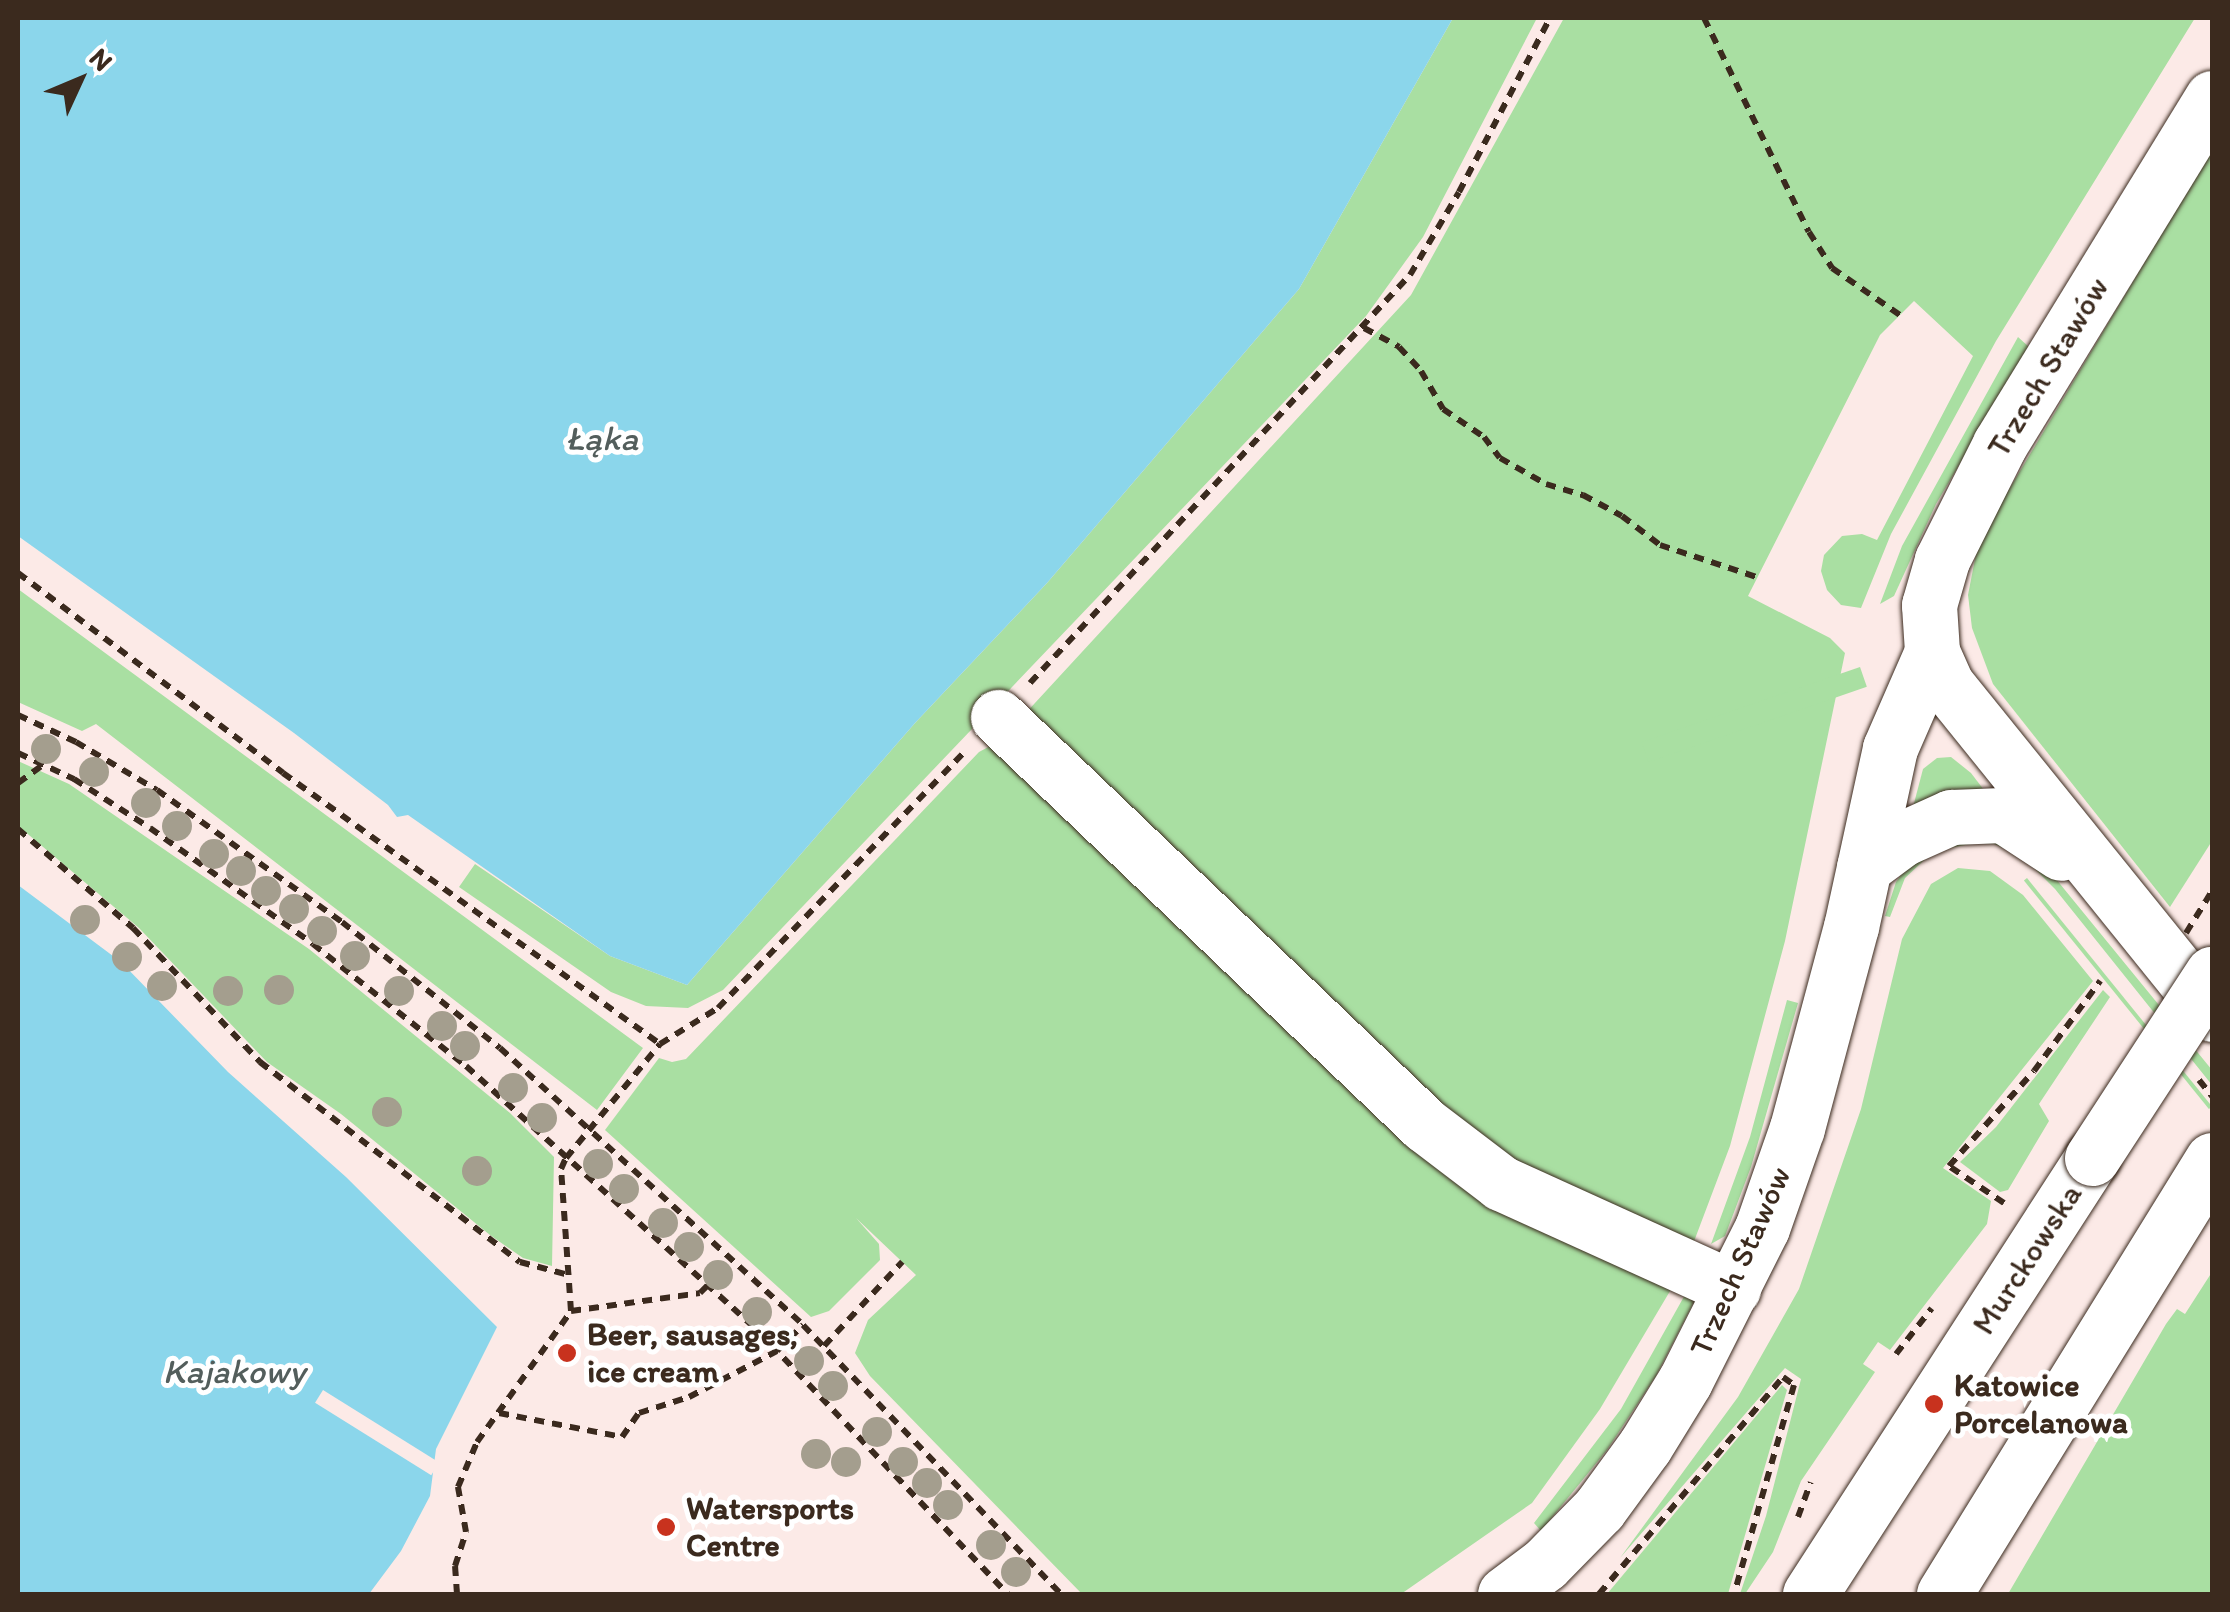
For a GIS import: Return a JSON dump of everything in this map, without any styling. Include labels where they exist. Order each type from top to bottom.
[{"type":"main road","name":"Trzech Stawów","points":[[2212,98],[2000,444],[1942,560],[1929,605],[1932,652],[1946,684],[2212,1014]]},
{"type":"main road","name":"Trzech Stawów","points":[[1505,1594],[1544,1564],[1599,1509],[1685,1381],[1762,1228],[1796,1128],[1864,867],[1890,748],[1932,652]]},
{"type":"main road","points":[[998,716],[1424,1124],[1501,1183],[1733,1288]]},
{"type":"main road","name":"Trzech Stawów","points":[[1864,867],[1902,839],[1951,817],[2003,815],[2030,828],[2118,897]]},
{"type":"main road","name":"Murckowska","points":[[1810,1594],[2212,974]]},
{"type":"main road","points":[[1944,1594],[2212,1160]]},
{"type":"path","points":[[457,1594],[455,1566],[466,1532],[458,1488],[477,1442],[571,1311],[565,1274],[561,1169],[566,1158],[592,1132],[660,1044],[718,1008],[998,716],[1410,275],[1460,192],[1550,18]]},
{"type":"path","points":[[1704,18],[1809,232],[1832,268],[1900,315]]},
{"type":"path","points":[[1364,328],[1398,348],[1421,371],[1443,409],[1484,437],[1500,458],[1546,484],[1583,496],[1622,516],[1660,545],[1758,577]]},
{"type":"path","points":[[18,573],[282,772],[660,1044]]},
{"type":"path","points":[[18,716],[134,774],[317,904],[463,1017],[803,1325],[1062,1594]]},
{"type":"path","points":[[18,753],[74,779],[150,828],[313,944],[466,1066],[777,1351],[1008,1594]]},
{"type":"path","points":[[18,783],[42,765]]},
{"type":"path","points":[[18,828],[133,928],[260,1062],[520,1262],[565,1274]]},
{"type":"path","points":[[1989,1193],[1949,1166],[2034,1070],[2100,981]]},
{"type":"path","points":[[824,1346],[902,1262]]},
{"type":"path","points":[[571,1311],[700,1294],[707,1286]]},
{"type":"path","points":[[498,1412],[622,1438],[639,1412],[689,1398],[777,1351],[803,1325]]},
{"type":"path","points":[[1599,1594],[1783,1376],[1794,1385],[1734,1594]]},
{"type":"green space","points":[[1453,18],[1537,18],[1423,237],[1366,316],[723,990],[688,1008],[646,1006],[611,992],[459,887],[475,864],[610,956],[687,985],[915,723],[1047,583],[1299,289]]},
{"type":"green space","points":[[1564,18],[2195,18],[1996,341],[1891,534],[1861,608],[1841,605],[1827,590],[1821,571],[1824,555],[1842,536],[1862,534],[1877,540],[1973,356],[1914,301],[1880,335],[1748,596],[1830,638],[1845,653],[1785,941],[1730,1146],[1690,1252],[1520,1181],[1023,716],[1411,295]]},
{"type":"green space","points":[[2212,149],[2212,841],[2170,907],[1993,684],[1972,628],[1968,595],[1976,554],[1989,523]]},
{"type":"green space","points":[[2018,337],[2029,347],[1936,504],[1894,596],[1880,604],[1902,546]]},
{"type":"green space","points":[[18,589],[643,1048],[597,1110],[96,724],[82,731],[18,702]]},
{"type":"green space","points":[[1860,667],[1867,687],[1648,762],[1642,742]]},
{"type":"green space","points":[[992,745],[1304,1022],[1676,1281],[1600,1409],[1532,1503],[1401,1594],[1082,1594],[870,1376],[855,1353],[868,1320],[916,1275],[856,1218],[879,1244],[880,1260],[829,1311],[811,1317],[605,1130],[659,1058],[672,1062],[686,1059],[979,752]]},
{"type":"green space","points":[[1951,757],[1971,773],[1987,794],[1912,811],[1923,769],[1937,758]]},
{"type":"green space","points":[[18,761],[69,784],[309,949],[510,1113],[554,1157],[552,1266],[523,1258],[490,1235],[341,1114],[267,1062],[139,928],[23,830],[18,834]]},
{"type":"green space","points":[[1972,831],[2017,840],[2038,857],[2212,1070],[2212,1085],[2055,889],[2022,856],[1994,844],[1976,843],[1934,851],[1905,878],[1890,917],[1885,916],[1896,882],[1914,858],[1945,838]]},
{"type":"green space","points":[[1958,868],[1990,871],[2023,895],[2093,981],[1943,1168],[1991,1201],[1987,1224],[1890,1350],[1878,1342],[1863,1364],[1875,1372],[1801,1481],[1773,1552],[1745,1594],[1740,1594],[1766,1516],[1801,1379],[1785,1368],[1620,1558],[1738,1397],[1799,1289],[1861,1109],[1902,939],[1931,884]]},
{"type":"green space","points":[[2027,878],[2212,1106],[2209,1109],[2024,881]]},
{"type":"green space","points":[[2103,990],[2110,997],[2039,1104],[2049,1121],[2008,1190],[2000,1192],[1960,1162],[1996,1127]]},
{"type":"green space","points":[[1787,1000],[1798,1003],[1751,1167],[1725,1236],[1711,1244],[1750,1137]]},
{"type":"green space","points":[[2212,1272],[2212,1594],[2008,1594],[2166,1324],[2177,1309],[2185,1314]]},
{"type":"green space","points":[[1686,1293],[1695,1300],[1656,1376],[1607,1450],[1541,1531],[1534,1523],[1621,1409]]},
{"type":"green space","points":[[1782,1385],[1787,1390],[1728,1594],[1607,1594]]},
{"type":"water","name":"Łąka","points":[[18,18],[1453,18],[1299,289],[1047,583],[915,723],[687,985],[610,956],[408,815],[397,817],[388,805],[294,733],[18,536]]},
{"type":"water","name":"Kajakowy","points":[[18,885],[121,962],[228,1072],[346,1177],[497,1327],[436,1449],[430,1496],[401,1551],[369,1594],[18,1594]]},
{"type":"pier","points":[[323,1390],[439,1463],[431,1475],[315,1403]]},
{"type":"place","name":"Beer, sausages, ice cream","points":[[567,1353]]},
{"type":"place","name":"Katowice Porcelanowa","points":[[1934,1404]]},
{"type":"place","name":"Watersports Centre","points":[[666,1527]]}]
